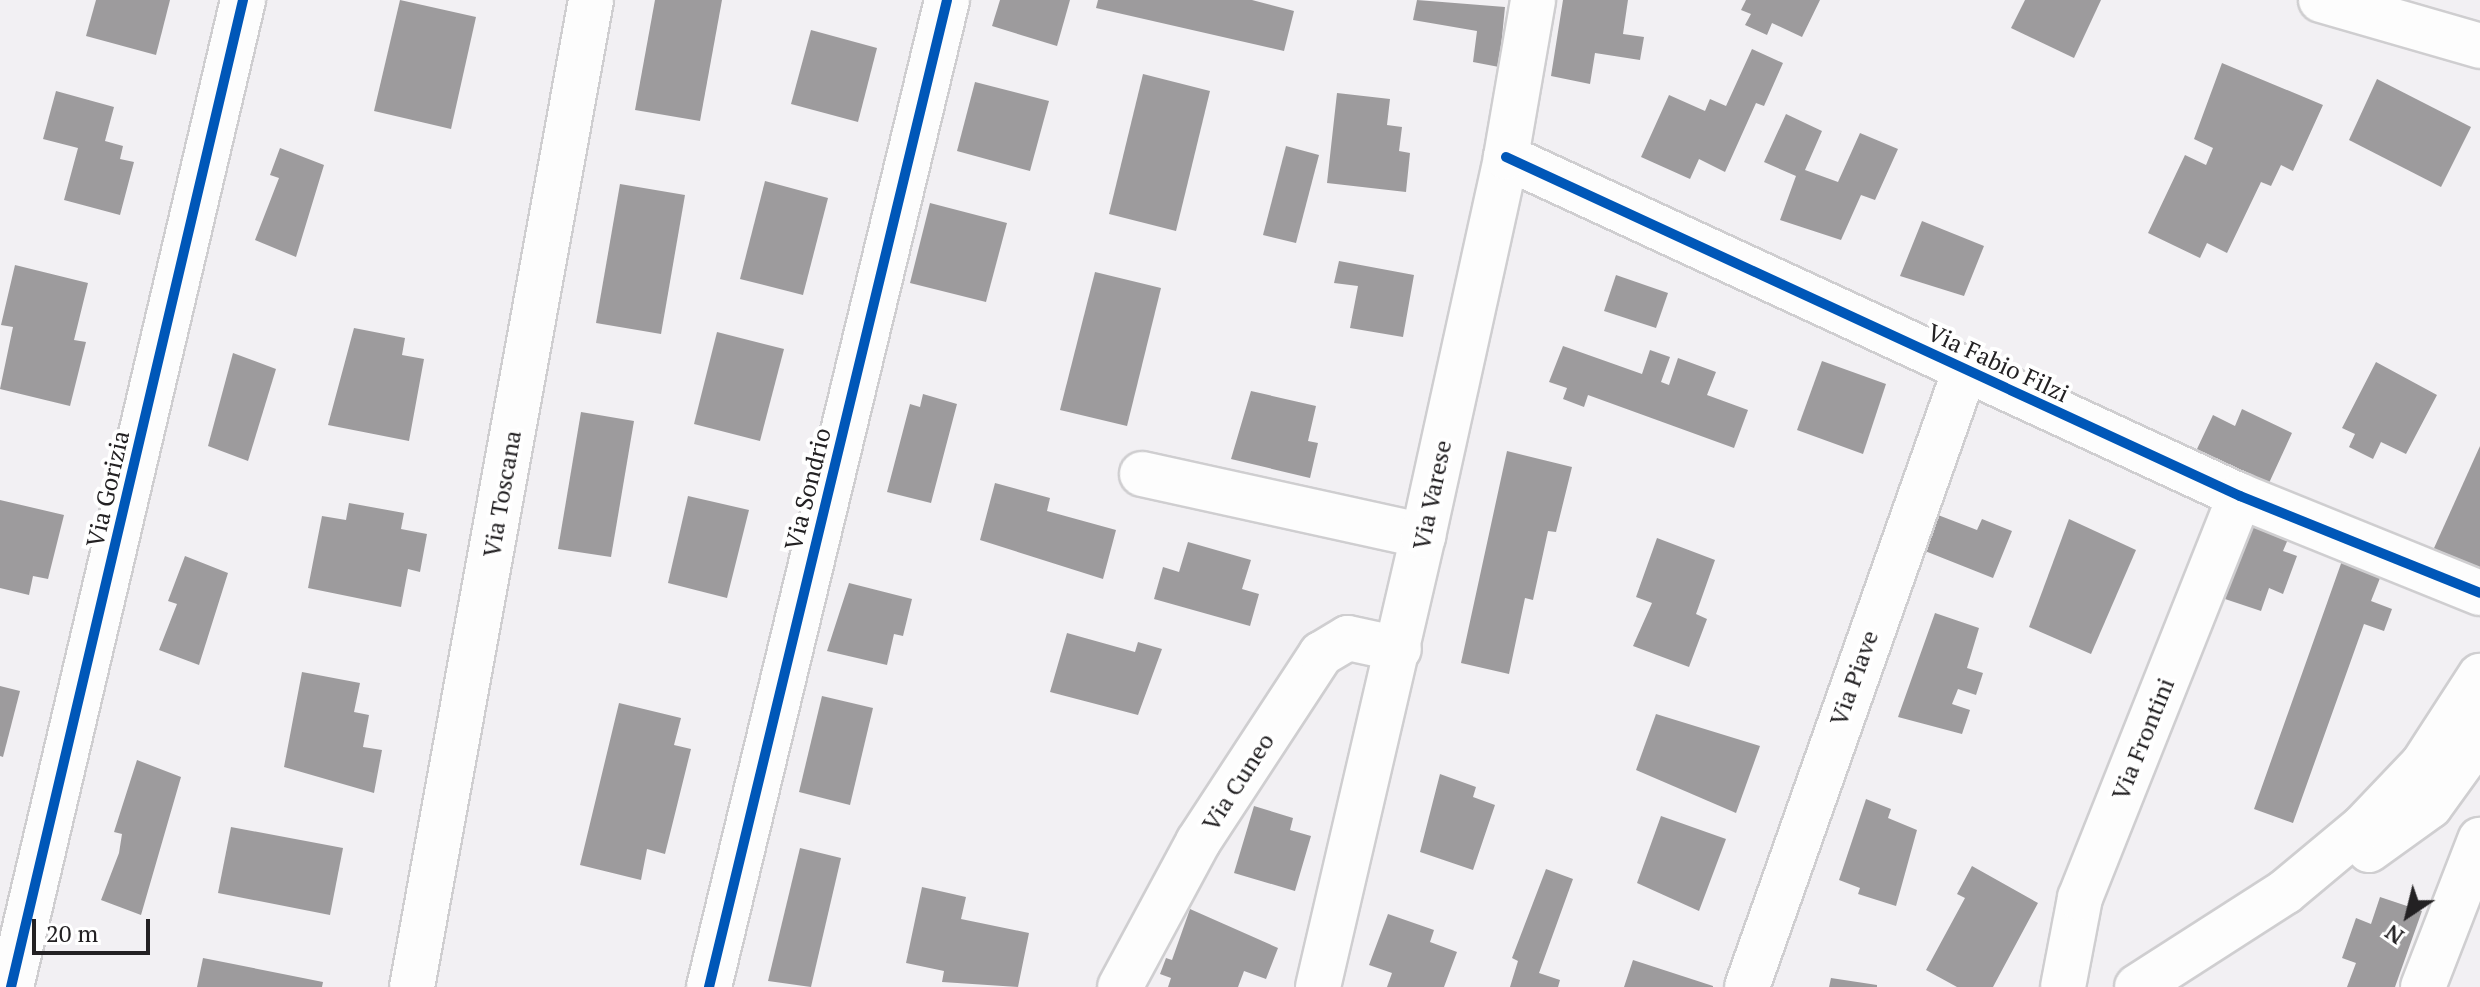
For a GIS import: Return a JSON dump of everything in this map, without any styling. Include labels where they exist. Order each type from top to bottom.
[{"type":"street","name":"Via Gorizia","points":[[11,987],[243,0]]},
{"type":"street","name":"Via Toscana","points":[[412,987],[591,0]]},
{"type":"street","name":"Via Sondrio","points":[[709,987],[947,0]]},
{"type":"street","name":"Via Varese","points":[[1318,987],[1399,649],[1506,157],[1533,0]]},
{"type":"street","points":[[2321,0],[2480,46]]},
{"type":"street","name":"Via Fabio Filzi","points":[[1506,157],[2240,496],[2480,593]]},
{"type":"street","name":"Via Piave","points":[[1747,987],[1965,370]]},
{"type":"street","points":[[1142,474],[1423,536]]},
{"type":"street","name":"Via Frontini","points":[[2063,987],[2080,898],[2240,496]]},
{"type":"street","name":"Via Cuneo","points":[[1120,987],[1198,842],[1321,654],[1348,638],[1399,649]]},
{"type":"street","points":[[2285,892],[2401,790],[2454,723],[2480,676]]},
{"type":"street","points":[[2137,987],[2285,892],[2343,866],[2417,817],[2480,737]]},
{"type":"street","points":[[2417,817],[2454,837],[2463,859],[2462,881]]},
{"type":"street","points":[[2423,987],[2480,840]]},
{"type":"building","points":[[96,0],[170,0],[156,55],[86,36]]},
{"type":"building","points":[[400,0],[476,17],[451,129],[374,111]]},
{"type":"building","points":[[655,0],[722,0],[700,121],[635,110]]},
{"type":"building","points":[[1000,0],[1070,0],[1057,46],[992,26]]},
{"type":"building","points":[[1098,0],[1252,0],[1294,11],[1284,51],[1096,8]]},
{"type":"building","points":[[1417,0],[1505,7],[1499,67],[1473,62],[1477,31],[1413,20]]},
{"type":"building","points":[[1563,0],[1628,0],[1623,34],[1644,37],[1640,60],[1595,53],[1590,84],[1551,76]]},
{"type":"building","points":[[1746,0],[1820,0],[1802,37],[1772,23],[1767,35],[1745,25],[1751,14],[1741,10]]},
{"type":"building","points":[[2025,0],[2101,0],[2074,58],[2011,28]]},
{"type":"building","points":[[811,30],[877,48],[858,122],[791,104]]},
{"type":"building","points":[[1752,49],[1783,63],[1764,106],[1756,103],[1725,172],[1699,159],[1690,179],[1641,157],[1669,95],[1705,111],[1710,99],[1726,106]]},
{"type":"building","points":[[2222,63],[2323,105],[2293,171],[2281,165],[2271,186],[2261,182],[2227,253],[2207,243],[2200,258],[2148,233],[2185,155],[2206,165],[2213,148],[2194,139]]},
{"type":"building","points":[[1143,74],[1210,91],[1176,231],[1109,214]]},
{"type":"building","points":[[2377,79],[2471,127],[2441,187],[2349,140]]},
{"type":"building","points":[[975,82],[1049,101],[1030,171],[957,151]]},
{"type":"building","points":[[56,91],[114,107],[105,141],[123,146],[120,159],[134,162],[120,215],[64,200],[78,148],[43,139]]},
{"type":"building","points":[[1337,93],[1390,99],[1387,125],[1402,127],[1399,151],[1410,153],[1406,192],[1327,183]]},
{"type":"building","points":[[1786,114],[1822,131],[1805,170],[1838,182],[1860,133],[1898,149],[1875,200],[1861,195],[1841,240],[1780,220],[1796,176],[1764,162]]},
{"type":"building","points":[[1286,146],[1319,155],[1296,243],[1263,235]]},
{"type":"building","points":[[280,148],[324,165],[296,257],[255,240],[279,178],[270,175]]},
{"type":"building","points":[[765,181],[828,198],[803,295],[740,279]]},
{"type":"building","points":[[620,184],[685,195],[661,334],[596,323]]},
{"type":"building","points":[[930,203],[1007,223],[986,302],[910,283]]},
{"type":"building","points":[[1922,221],[1984,246],[1964,296],[1900,276]]},
{"type":"building","points":[[1339,261],[1414,275],[1403,337],[1350,328],[1358,286],[1334,283]]},
{"type":"building","points":[[15,265],[88,283],[74,340],[86,342],[70,406],[0,389],[13,327],[1,325]]},
{"type":"building","points":[[1095,272],[1161,288],[1127,426],[1060,410]]},
{"type":"building","points":[[1616,275],[1668,293],[1656,328],[1604,311]]},
{"type":"building","points":[[354,328],[405,338],[402,355],[424,359],[409,441],[328,425]]},
{"type":"building","points":[[717,332],[784,349],[760,441],[694,424]]},
{"type":"building","points":[[1563,346],[1642,374],[1650,350],[1670,357],[1661,382],[1669,385],[1678,358],[1716,372],[1707,395],[1748,410],[1734,448],[1588,395],[1584,407],[1563,399],[1567,388],[1549,382]]},
{"type":"building","points":[[233,353],[276,369],[248,461],[208,446]]},
{"type":"building","points":[[1822,361],[1886,384],[1863,454],[1797,430]]},
{"type":"building","points":[[2376,362],[2437,395],[2406,454],[2381,442],[2373,459],[2349,447],[2355,434],[2342,428]]},
{"type":"building","points":[[1251,391],[1316,406],[1308,441],[1318,443],[1310,478],[1231,459]]},
{"type":"building","points":[[923,394],[957,404],[931,503],[887,492],[910,404],[920,407]]},
{"type":"building","points":[[2242,409],[2292,433],[2269,483],[2197,449],[2213,415],[2235,426]]},
{"type":"building","points":[[581,412],[634,421],[611,557],[558,549]]},
{"type":"building","points":[[2480,446],[2480,580],[2430,557]]},
{"type":"building","points":[[1507,451],[1572,467],[1556,532],[1548,531],[1533,600],[1525,598],[1509,674],[1461,663]]},
{"type":"building","points":[[995,483],[1050,498],[1047,511],[1116,530],[1103,579],[980,540]]},
{"type":"building","points":[[688,496],[749,510],[727,598],[668,583]]},
{"type":"building","points":[[0,500],[64,515],[48,579],[33,576],[29,595],[0,588]]},
{"type":"building","points":[[349,503],[404,513],[401,529],[427,534],[420,572],[408,569],[401,607],[308,588],[322,516],[346,520]]},
{"type":"building","points":[[1938,515],[1977,530],[1982,519],[2012,531],[1993,578],[1925,551]]},
{"type":"building","points":[[2069,519],[2136,550],[2091,654],[2029,627]]},
{"type":"building","points":[[2252,521],[2289,537],[2283,551],[2297,556],[2283,594],[2269,588],[2261,611],[2225,599]]},
{"type":"building","points":[[1657,538],[1715,560],[1696,614],[1707,619],[1689,667],[1633,646],[1652,603],[1636,597]]},
{"type":"building","points":[[1188,542],[1251,560],[1242,589],[1259,594],[1250,626],[1154,599],[1163,567],[1179,572]]},
{"type":"building","points":[[185,556],[228,573],[199,665],[159,650],[177,604],[168,601]]},
{"type":"building","points":[[2343,558],[2382,573],[2371,601],[2392,609],[2384,631],[2364,624],[2293,823],[2254,809]]},
{"type":"building","points":[[849,583],[912,599],[903,636],[894,634],[887,665],[827,651]]},
{"type":"building","points":[[1935,613],[1979,628],[1967,668],[1983,673],[1976,695],[1958,689],[1952,704],[1970,710],[1962,734],[1898,717]]},
{"type":"building","points":[[1067,633],[1135,652],[1138,642],[1162,649],[1138,715],[1050,692]]},
{"type":"building","points":[[302,672],[360,683],[354,712],[369,715],[363,747],[382,750],[374,793],[284,767]]},
{"type":"building","points":[[0,686],[20,691],[3,757],[0,756]]},
{"type":"building","points":[[822,696],[873,708],[850,805],[799,792]]},
{"type":"building","points":[[619,703],[681,718],[674,745],[691,749],[665,854],[647,849],[641,880],[580,865]]},
{"type":"building","points":[[1656,714],[1760,746],[1736,813],[1636,770]]},
{"type":"building","points":[[137,760],[181,777],[141,915],[101,900],[119,853],[122,834],[114,832]]},
{"type":"building","points":[[1440,774],[1476,787],[1473,797],[1495,805],[1473,870],[1420,852]]},
{"type":"building","points":[[1866,799],[1891,809],[1888,818],[1917,830],[1896,906],[1858,894],[1860,888],[1839,880]]},
{"type":"building","points":[[1254,806],[1293,818],[1290,830],[1311,836],[1295,891],[1234,873]]},
{"type":"building","points":[[1661,816],[1726,839],[1699,911],[1637,883]]},
{"type":"building","points":[[231,827],[343,848],[330,915],[218,893]]},
{"type":"building","points":[[800,848],[841,858],[811,987],[768,981]]},
{"type":"building","points":[[1972,866],[2038,903],[1993,987],[1957,987],[1926,970],[1965,898],[1957,894]]},
{"type":"building","points":[[1546,869],[1573,879],[1539,973],[1560,980],[1558,987],[1510,987],[1518,961],[1512,958]]},
{"type":"building","points":[[922,887],[966,897],[961,919],[1029,933],[1018,987],[942,982],[944,971],[906,963]]},
{"type":"building","points":[[2380,897],[2422,911],[2395,987],[2347,987],[2356,963],[2342,958],[2356,918],[2371,924]]},
{"type":"building","points":[[1190,909],[1278,948],[1266,979],[1244,971],[1238,987],[1168,987],[1171,978],[1160,974],[1166,958],[1172,960]]},
{"type":"building","points":[[1388,914],[1434,930],[1430,942],[1457,952],[1444,987],[1387,987],[1392,973],[1369,965]]},
{"type":"building","points":[[203,958],[323,982],[322,987],[197,987]]},
{"type":"building","points":[[1633,960],[1713,986],[1713,987],[1624,987]]},
{"type":"building","points":[[1831,978],[1877,985],[1877,987],[1829,987]]},
{"type":"cycle path","points":[[11,987],[243,0]]},
{"type":"cycle path","points":[[709,987],[947,0]]},
{"type":"cycle path","points":[[1506,157],[2240,496],[2480,593]]}]
